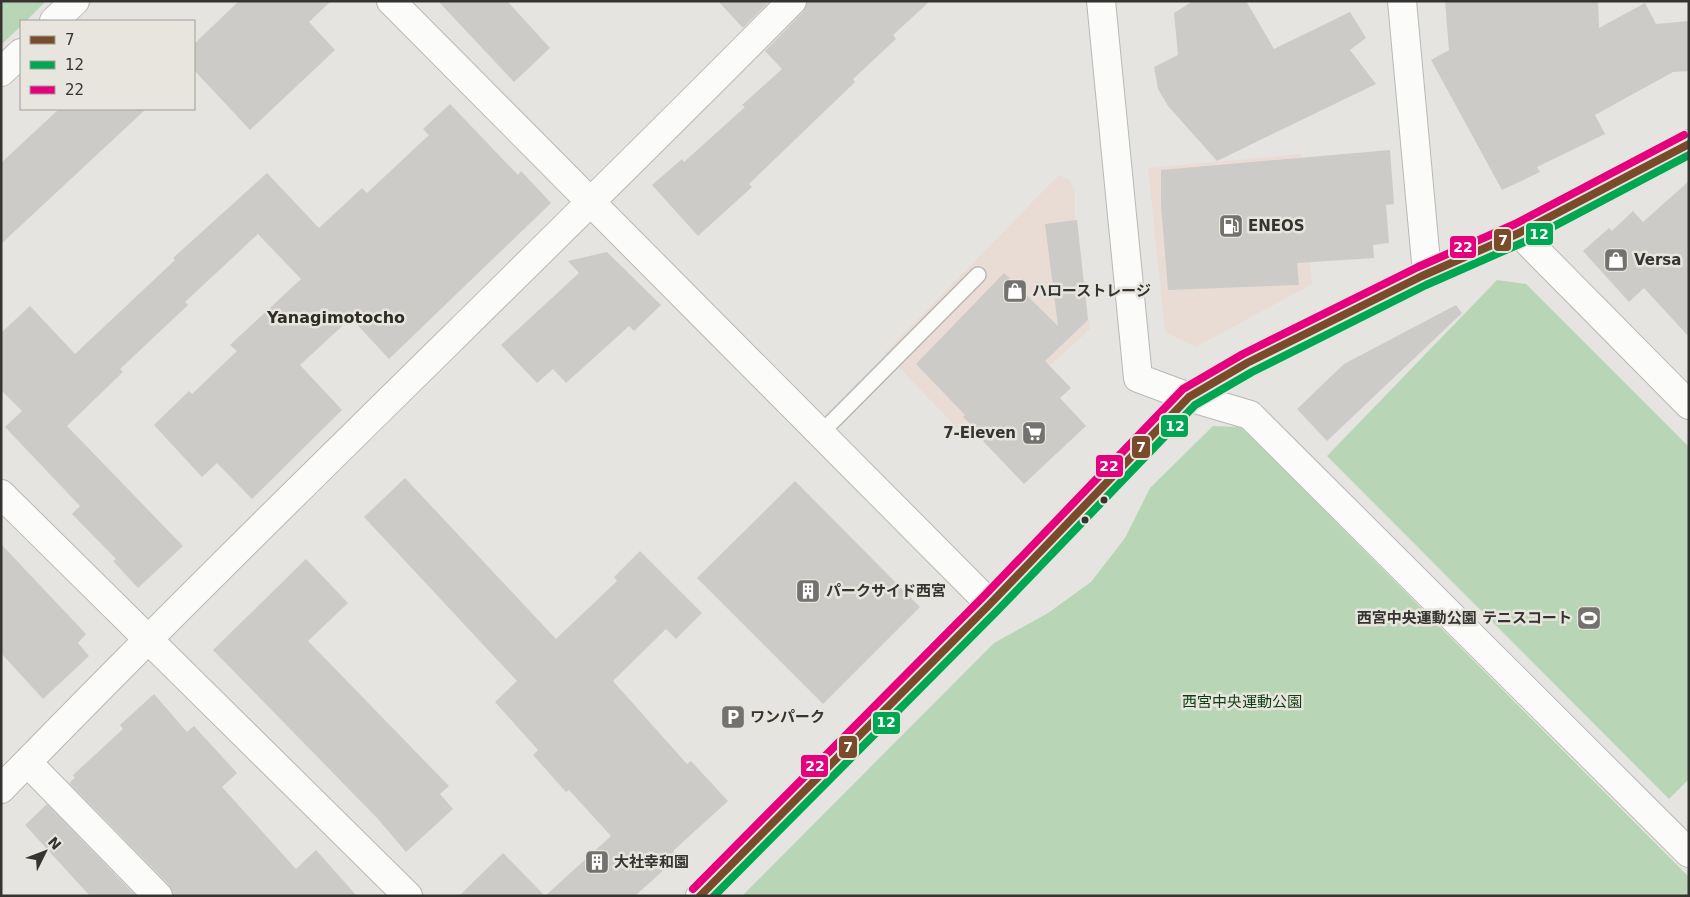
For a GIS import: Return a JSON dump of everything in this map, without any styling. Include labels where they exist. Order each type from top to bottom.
[{"type":"street","points":[[55,20],[75,1]]},
{"type":"street","points":[[391,1],[593,202],[990,604]]},
{"type":"street","points":[[1,790],[148,640],[387,402],[593,202],[792,1]]},
{"type":"street","points":[[1101,1],[1138,378],[1189,397],[1250,414],[1689,853]]},
{"type":"street","points":[[1402,1],[1427,274]]},
{"type":"street","points":[[1,72],[20,54]]},
{"type":"street","points":[[700,896],[990,604],[1189,397],[1247,363],[1427,274],[1519,233],[1689,144]]},
{"type":"street","points":[[1519,233],[1689,405]]},
{"type":"street","points":[[1,494],[408,896]]},
{"type":"street","points":[[28,763],[158,896]]},
{"type":"lane","points":[[821,432],[978,275]]},
{"type":"shaded area","name":"ENEOS","points":[[1301,154],[1312,284],[1196,347],[1165,332],[1148,168]]},
{"type":"shaded area","name":"ハローストレージ","points":[[1059,175],[1070,180],[1075,192],[1075,220],[1090,329],[969,440],[885,353]]},
{"type":"green space","points":[[1,1],[46,1],[27,20],[20,20],[20,27],[1,45]]},
{"type":"green space","name":"西宮中央運動公園 テニスコート","points":[[1497,280],[1526,284],[1689,447],[1689,779],[1669,799],[1327,456]]},
{"type":"green space","name":"西宮中央運動公園","points":[[1213,426],[1241,427],[1689,877],[1689,896],[742,896],[994,643],[1048,613],[1091,582],[1125,538],[1150,488]]},
{"type":"building","points":[[239,1],[331,1],[309,22],[335,50],[250,130],[195,71],[195,43]]},
{"type":"building","points":[[438,1],[507,1],[550,48],[514,82]]},
{"type":"building","points":[[718,1],[770,1],[743,28]]},
{"type":"building","points":[[807,1],[930,1],[893,35],[896,39],[853,79],[855,82],[749,184],[752,187],[698,236],[652,185],[682,159],[684,162],[745,107],[742,105],[782,69],[765,51],[803,12]]},
{"type":"building","points":[[1193,1],[1246,1],[1274,49],[1350,12],[1366,38],[1350,50],[1376,84],[1217,161],[1168,106],[1158,89],[1154,67],[1178,55],[1174,13]]},
{"type":"building","points":[[1445,1],[1598,1],[1599,28],[1645,3],[1656,24],[1689,21],[1689,71],[1673,72],[1595,115],[1605,134],[1537,167],[1540,172],[1502,190],[1431,60],[1449,50]]},
{"type":"building","points":[[450,104],[518,175],[521,171],[551,203],[389,359],[351,318],[300,365],[342,410],[252,499],[217,463],[202,477],[154,425],[189,391],[192,394],[237,351],[230,345],[301,279],[258,234],[185,302],[188,305],[120,369],[123,372],[67,426],[183,546],[138,588],[113,561],[116,559],[72,514],[80,506],[5,427],[22,411],[1,390],[1,333],[30,306],[75,354],[175,260],[173,258],[267,173],[319,228],[362,188],[367,193],[429,135],[423,129]]},
{"type":"building","points":[[58,110],[145,110],[1,244],[1,163]]},
{"type":"building","name":"ENEOS","points":[[1390,150],[1394,204],[1386,205],[1389,243],[1373,245],[1374,258],[1297,263],[1299,285],[1168,290],[1161,205],[1161,170]]},
{"type":"building","points":[[1689,181],[1689,337],[1644,288],[1629,302],[1583,251],[1609,228],[1612,231],[1633,211],[1643,222]]},
{"type":"building","points":[[1077,220],[1088,320],[1045,361],[1071,388],[1060,398],[1086,426],[1024,484],[983,441],[985,439],[963,417],[965,415],[916,364],[1004,273],[1058,326],[1045,224]]},
{"type":"building","points":[[607,252],[661,305],[634,331],[629,326],[566,383],[553,369],[537,383],[501,345],[579,273],[568,261]]},
{"type":"building","points":[[1456,305],[1462,313],[1327,441],[1297,409],[1344,364]]},
{"type":"building","points":[[405,478],[556,639],[617,581],[614,577],[640,551],[702,613],[676,639],[666,629],[613,681],[687,764],[691,761],[728,801],[673,851],[678,857],[635,896],[545,896],[611,836],[569,790],[566,792],[533,755],[538,750],[495,702],[517,681],[364,517]]},
{"type":"building","name":"パークサイド西宮","points":[[795,481],[920,607],[823,704],[697,578]]},
{"type":"building","points":[[1,544],[86,634],[78,643],[89,656],[43,699],[1,653]]},
{"type":"building","points":[[306,559],[348,603],[308,641],[449,786],[440,794],[453,809],[406,852],[378,819],[213,650]]},
{"type":"building","points":[[154,694],[187,732],[194,726],[237,773],[222,787],[296,869],[316,850],[357,896],[173,896],[169,885],[69,783],[75,778],[73,775],[123,729],[120,725]]},
{"type":"building","points":[[47,804],[136,896],[90,896],[25,825]]},
{"type":"building","points":[[503,853],[545,896],[459,896]]},
{"type":"transit line","name":"22","points":[[693,889],[983,597],[1183,389],[1243,354],[1418,267],[1515,224],[1684,135]]},
{"type":"transit line","name":"7","points":[[700,896],[990,604],[1189,397],[1247,363],[1422,276],[1519,233],[1689,144]]},
{"type":"transit line","name":"12","points":[[714,896],[997,611],[1195,405],[1252,372],[1426,285],[1524,242],[1689,155]]},
{"type":"place","name":"ENEOS","points":[[1231,226]]},
{"type":"place","name":"Versa","points":[[1616,260]]},
{"type":"place","name":"ハローストレージ","points":[[1015,291]]},
{"type":"place","name":"7-Eleven","points":[[1034,433]]},
{"type":"place","name":"パークサイド西宮","points":[[808,591]]},
{"type":"place","name":"西宮中央運動公園 テニスコート","points":[[1589,618]]},
{"type":"place","name":"ワンパーク","points":[[733,717]]},
{"type":"place","name":"大社幸和園","points":[[597,862]]},
{"type":"district","name":"Yanagimotocho","points":[[336,317]]}]
